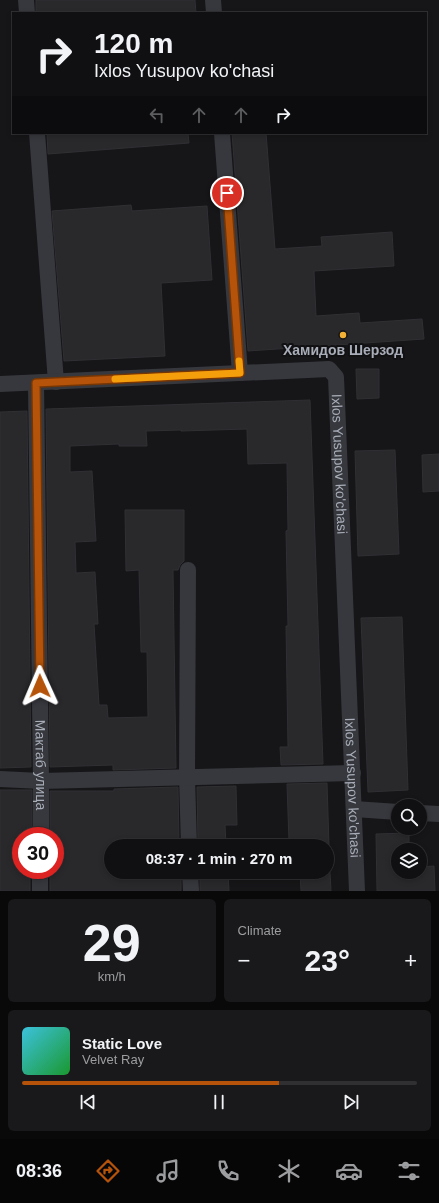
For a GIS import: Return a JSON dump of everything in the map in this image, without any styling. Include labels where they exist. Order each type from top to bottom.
[{"type":"street","points":[[26,0],[27,12]]},
{"type":"street","points":[[213,0],[214,12]]},
{"type":"street","points":[[37,134],[56,382]]},
{"type":"street","points":[[222,134],[240,373]]},
{"type":"street","name":"Ixlos Yusupov ko'chasi","points":[[0,380],[36,383],[329,369],[336,377],[357,891]]},
{"type":"street","name":"Мактаб улица","points":[[36,383],[41,827]]},
{"type":"street","points":[[188,570],[187,777],[189,839]]},
{"type":"street","points":[[0,779],[41,781],[353,773]]},
{"type":"street","points":[[354,809],[391,812]]},
{"type":"street","points":[[427,813],[439,814]]},
{"type":"street","points":[[40,879],[40,891]]},
{"type":"street","points":[[190,879],[191,891]]},
{"type":"building","points":[[36,0],[195,0],[196,12],[36,12]]},
{"type":"building","points":[[47,134],[188,134],[189,143],[48,154]]},
{"type":"building","points":[[232,134],[266,134],[275,249],[322,246],[321,237],[392,232],[394,266],[314,271],[316,316],[359,313],[360,323],[422,319],[424,339],[248,351]]},
{"type":"building","points":[[131,205],[132,211],[207,206],[212,280],[161,283],[165,356],[64,361],[52,211]]},
{"type":"building","points":[[356,369],[379,369],[379,398],[357,399]]},
{"type":"building","points":[[310,400],[323,764],[281,765],[280,747],[288,747],[286,626],[288,626],[286,531],[288,530],[287,463],[248,464],[247,429],[146,431],[147,446],[119,446],[119,444],[70,446],[70,472],[92,471],[96,541],[75,542],[76,573],[95,572],[98,624],[94,624],[99,705],[107,705],[108,718],[148,717],[147,652],[141,652],[139,570],[126,571],[125,510],[184,510],[184,561],[178,570],[173,570],[176,768],[113,770],[113,765],[50,767],[46,409]]},
{"type":"building","points":[[27,411],[31,767],[0,768],[0,412]]},
{"type":"building","points":[[395,450],[399,554],[358,556],[355,451]]},
{"type":"building","points":[[439,454],[439,491],[423,492],[422,455]]},
{"type":"building","points":[[402,617],[408,790],[368,792],[361,618]]},
{"type":"building","points":[[327,783],[329,839],[289,839],[287,784]]},
{"type":"building","points":[[236,786],[237,825],[225,825],[226,839],[198,839],[197,787]]},
{"type":"building","points":[[178,787],[179,839],[104,839],[104,879],[181,879],[181,891],[50,891],[50,879],[64,879],[64,827],[50,827],[50,791],[114,791],[114,789]]},
{"type":"building","points":[[0,790],[32,790],[32,827],[12,827],[12,879],[30,879],[30,891],[0,891]]},
{"type":"building","points":[[376,834],[409,835],[409,843],[391,843],[391,879],[427,879],[427,866],[434,866],[435,891],[377,891]]},
{"type":"building","points":[[200,879],[228,879],[229,891],[200,891]]},
{"type":"building","points":[[300,879],[330,879],[331,891],[301,891]]},
{"type":"slow traffic","points":[[115,379],[240,373],[239,361]]},
{"type":"place","name":"Хамидов Шерзод","points":[[343,335]]},
{"type":"route","points":[[40,686],[36,383],[240,373],[227,193]]}]
